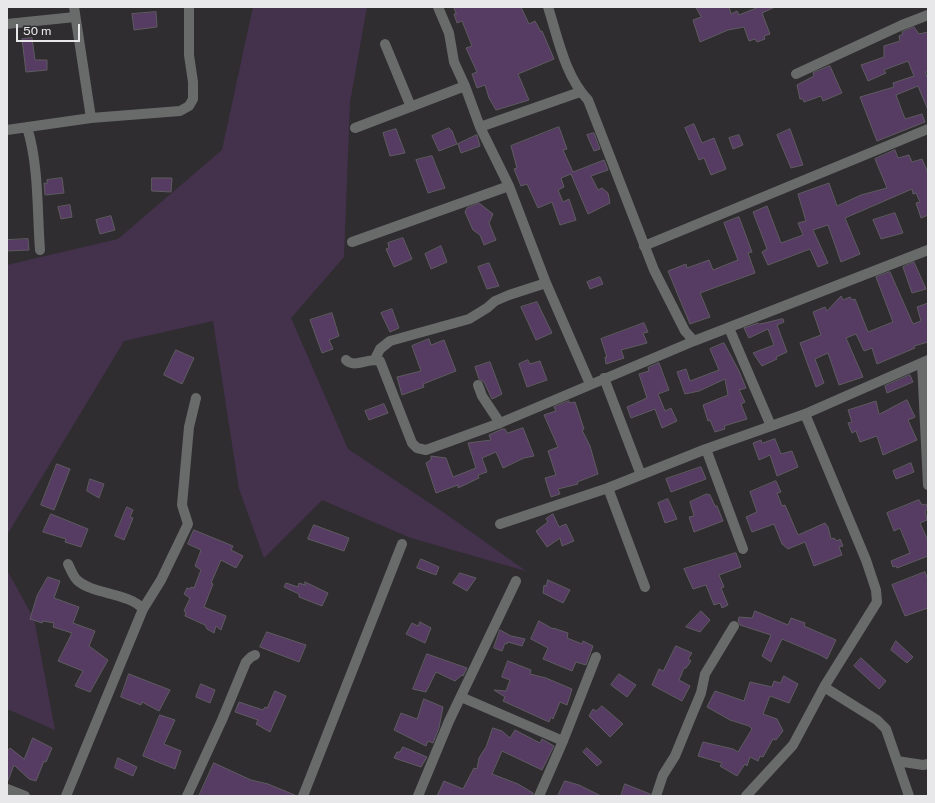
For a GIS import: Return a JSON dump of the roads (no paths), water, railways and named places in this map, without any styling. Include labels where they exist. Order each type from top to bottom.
[{"type":"street","points":[[7,130],[91,118],[180,111],[189,106],[193,99],[193,82],[189,55],[189,7]]},
{"type":"street","points":[[438,7],[449,33],[454,62],[480,126],[509,186],[546,283],[590,384]]},
{"type":"street","points":[[548,7],[571,76],[580,92],[588,100],[644,246],[685,331],[694,341]]},
{"type":"street","points":[[7,24],[75,12],[91,118]]},
{"type":"street","points":[[796,74],[902,25],[928,15]]},
{"type":"street","points":[[386,44],[411,107]]},
{"type":"street","points":[[355,128],[465,86]]},
{"type":"street","points":[[480,126],[580,92]]},
{"type":"street","points":[[27,127],[35,176],[40,250]]},
{"type":"street","points":[[644,246],[928,129]]},
{"type":"street","points":[[352,242],[509,186]]},
{"type":"street","points":[[346,360],[349,364],[375,360],[380,361],[384,367],[412,443],[417,448],[426,450],[500,422],[694,341],[928,250]]},
{"type":"street","points":[[375,360],[380,349],[390,341],[469,319],[487,308],[495,301],[546,283]]},
{"type":"street","points":[[729,328],[771,426]]},
{"type":"street","points":[[500,524],[608,488],[706,449],[805,414],[925,362],[928,484]]},
{"type":"street","points":[[604,378],[641,475]]},
{"type":"street","points":[[478,385],[482,396],[500,422]]},
{"type":"street","points":[[66,796],[143,609],[161,580],[188,524],[182,505],[189,427],[196,398]]},
{"type":"street","points":[[746,796],[793,745],[824,687],[877,602],[876,590],[835,484],[805,414]]},
{"type":"street","points":[[706,449],[743,549]]},
{"type":"street","points":[[608,488],[645,587]]},
{"type":"street","points":[[303,796],[402,544]]},
{"type":"street","points":[[68,564],[77,580],[97,590],[132,601],[143,609]]},
{"type":"street","points":[[418,796],[449,721],[516,581]]},
{"type":"street","points":[[656,796],[663,775],[675,756],[701,693],[705,674],[734,626]]},
{"type":"street","points":[[187,796],[222,720],[246,662],[255,655]]},
{"type":"street","points":[[539,796],[563,741],[596,657]]},
{"type":"street","points":[[824,687],[881,725],[886,730],[909,796]]},
{"type":"street","points":[[461,698],[563,741]]},
{"type":"street","points":[[897,761],[922,766],[928,764]]},
{"type":"street","points":[[7,789],[25,796]]}]
